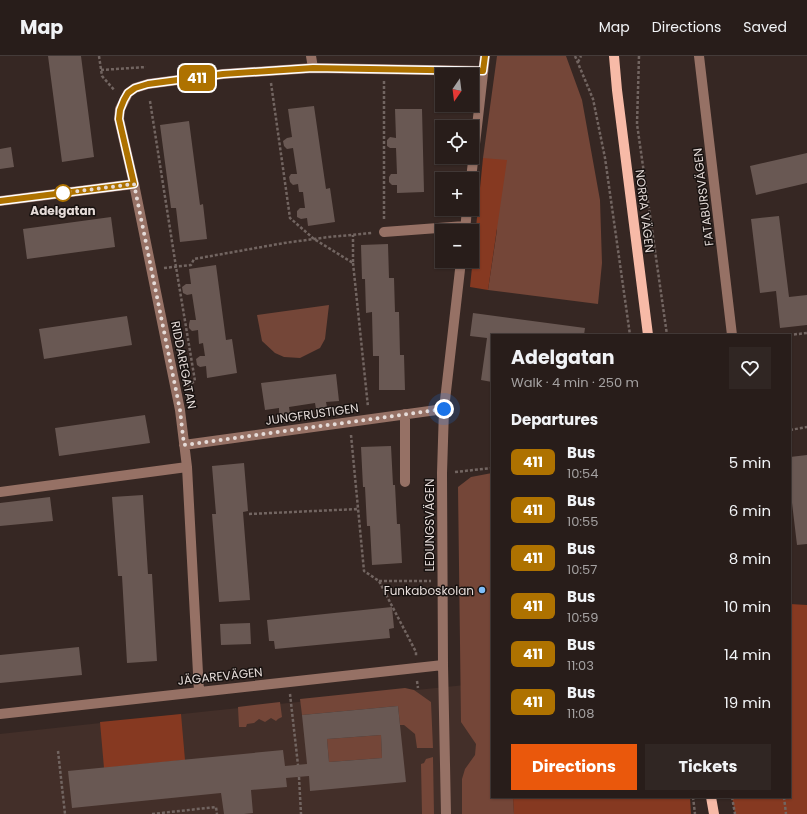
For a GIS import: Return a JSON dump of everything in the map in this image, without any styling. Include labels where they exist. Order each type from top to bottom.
[{"type":"main road","name":"NORRA VÄGEN","points":[[609,56],[616,90]]},
{"type":"main road","name":"NORRA VÄGEN","points":[[614,56],[616,90],[648,334]]},
{"type":"main road","points":[[711,798],[714,814]]},
{"type":"street","points":[[311,56],[313,68]]},
{"type":"street","points":[[472,172],[485,56]]},
{"type":"street","name":"FATABURSVÄGEN","points":[[699,56],[732,334]]},
{"type":"street","points":[[124,100],[128,93],[135,88],[148,84],[223,74],[270,70],[313,68],[483,71]]},
{"type":"street","name":"RIDDAREGATAN","points":[[124,100],[120,110],[119,119],[134,184],[180,410],[187,467],[199,692]]},
{"type":"street","points":[[0,201],[134,184]]},
{"type":"street","points":[[384,232],[435,230]]},
{"type":"street","name":"LEDUNGSVÄGEN","points":[[446,814],[443,665],[442,473],[444,409],[460,268]]},
{"type":"street","name":"JUNGFRUSTIGEN","points":[[184,445],[444,409]]},
{"type":"street","points":[[405,414],[405,482]]},
{"type":"street","points":[[0,492],[187,467]]},
{"type":"street","name":"JÄGAREVÄGEN","points":[[0,714],[443,665]]},
{"type":"path","points":[[99,56],[102,76],[124,100]]},
{"type":"path","points":[[575,56],[593,99],[606,158],[630,334]]},
{"type":"path","points":[[578,62],[581,56]]},
{"type":"path","points":[[639,56],[638,124],[667,334]]},
{"type":"path","points":[[101,70],[146,67]]},
{"type":"path","points":[[270,70],[290,218],[314,239],[352,263]]},
{"type":"path","points":[[152,270],[191,265],[194,259],[284,243],[384,232],[384,70]]},
{"type":"path","points":[[150,101],[195,381],[185,388]]},
{"type":"path","points":[[353,235],[352,263],[369,419]]},
{"type":"path","points":[[791,335],[807,333]]},
{"type":"path","points":[[349,422],[364,571],[379,581],[416,652],[418,688]]},
{"type":"path","points":[[791,430],[807,426]]},
{"type":"path","points":[[442,473],[491,468]]},
{"type":"path","points":[[249,514],[358,509]]},
{"type":"path","points":[[379,581],[443,580]]},
{"type":"path","points":[[288,682],[298,765]]},
{"type":"path","points":[[58,751],[66,814]]},
{"type":"path","points":[[299,777],[301,814]]},
{"type":"path","points":[[693,798],[695,814]]},
{"type":"path","points":[[732,798],[735,814]]},
{"type":"path","points":[[784,798],[786,814]]},
{"type":"path","points":[[152,814],[216,807],[217,814]]},
{"type":"shaded area","points":[[497,56],[566,56],[582,100],[600,200],[602,263],[598,304],[488,290],[497,230],[483,158]]},
{"type":"shaded area","points":[[483,158],[507,160],[488,290],[470,287],[472,268],[479,268],[479,224],[476,224],[477,216],[479,216],[479,198]]},
{"type":"shaded area","points":[[329,305],[325,339],[320,348],[300,358],[284,357],[275,353],[262,341],[257,315]]},
{"type":"shaded area","points":[[491,473],[491,798],[513,798],[514,814],[462,814],[462,779],[465,769],[475,755],[476,744],[461,722],[458,487],[471,477]]},
{"type":"shaded area","points":[[791,604],[807,605],[807,814],[735,814],[732,798],[791,798]]},
{"type":"shaded area","name":"Funkaboskolan","points":[[475,684],[491,798],[684,798],[685,814],[0,814],[0,734]]},
{"type":"shaded area","points":[[405,688],[414,690],[431,702],[433,748],[417,748],[415,734],[404,725],[400,725],[398,706],[302,715],[300,699]]},
{"type":"shaded area","points":[[280,702],[282,717],[276,721],[271,718],[265,722],[259,719],[254,723],[247,724],[246,727],[239,727],[238,707]]},
{"type":"shaded area","points":[[181,714],[185,760],[104,768],[100,722]]},
{"type":"shaded area","points":[[381,735],[382,758],[329,762],[327,739]]},
{"type":"shaded area","points":[[433,757],[434,814],[422,814],[421,764],[424,763],[426,759]]},
{"type":"shaded area","points":[[513,798],[690,798],[691,814],[514,814]]},
{"type":"building","points":[[48,56],[81,56],[94,157],[62,162]]},
{"type":"building","points":[[314,106],[326,189],[330,188],[335,222],[308,226],[307,218],[301,219],[297,217],[297,211],[300,208],[305,208],[303,192],[299,192],[298,184],[293,185],[290,182],[289,177],[291,174],[297,174],[293,148],[287,149],[284,146],[283,141],[292,137],[288,109]]},
{"type":"building","points":[[395,109],[422,109],[424,192],[397,193],[397,185],[392,185],[389,182],[389,177],[391,174],[397,174],[396,148],[390,148],[387,146],[387,140],[390,137],[396,138]]},
{"type":"building","points":[[189,121],[200,205],[203,204],[207,239],[180,242],[176,208],[171,208],[160,125]]},
{"type":"building","points":[[11,147],[14,167],[0,169],[0,149]]},
{"type":"building","points":[[807,153],[807,183],[756,195],[750,166]]},
{"type":"building","points":[[779,216],[789,297],[807,295],[807,325],[780,328],[776,291],[760,293],[751,219]]},
{"type":"building","points":[[111,217],[115,247],[27,259],[23,229]]},
{"type":"building","points":[[388,244],[389,278],[394,278],[395,312],[399,312],[400,355],[404,355],[405,390],[379,390],[379,356],[373,356],[372,312],[366,313],[365,279],[362,279],[361,245]]},
{"type":"building","points":[[216,265],[226,340],[232,339],[237,373],[207,378],[206,366],[200,367],[197,365],[196,359],[200,356],[205,356],[203,343],[199,344],[198,330],[192,331],[189,328],[190,320],[196,320],[192,294],[187,295],[183,293],[182,287],[186,284],[191,284],[189,269]]},
{"type":"building","points":[[473,313],[585,328],[584,334],[491,334],[491,382],[481,380],[487,338],[470,336]]},
{"type":"building","points":[[127,316],[132,345],[44,359],[39,329]]},
{"type":"building","points":[[336,374],[339,401],[326,402],[327,407],[324,410],[319,411],[316,409],[315,403],[289,407],[290,413],[288,416],[282,417],[279,413],[279,408],[265,410],[261,383]]},
{"type":"building","points":[[145,415],[150,443],[59,456],[55,428]]},
{"type":"building","points":[[391,446],[397,524],[400,524],[402,563],[372,565],[370,526],[367,526],[365,487],[363,487],[361,447]]},
{"type":"building","points":[[807,455],[807,544],[797,545],[791,494],[791,457]]},
{"type":"building","points":[[244,463],[248,511],[243,512],[250,600],[219,602],[212,514],[216,514],[212,466]]},
{"type":"building","points":[[143,495],[148,574],[152,574],[157,661],[127,663],[122,576],[118,576],[112,497]]},
{"type":"building","points":[[50,497],[53,521],[0,526],[0,503]]},
{"type":"building","points":[[392,607],[394,628],[389,629],[390,638],[275,649],[274,641],[269,641],[267,620]]},
{"type":"building","points":[[250,623],[251,644],[221,645],[220,624]]},
{"type":"building","points":[[79,647],[82,675],[0,683],[0,655]]},
{"type":"building","points":[[398,706],[406,782],[310,791],[309,776],[286,778],[287,787],[251,790],[253,813],[244,814],[224,814],[221,793],[72,808],[68,771],[283,750],[285,766],[307,764],[302,715]],"holes":[[[381,735],[382,758],[329,762],[327,739]]]},
{"type":"bus line","name":"411","points":[[0,201],[134,184],[119,119],[120,110],[128,93],[135,88],[148,84],[223,74],[284,69],[313,68],[353,70],[483,71],[485,56]]},
{"type":"place","name":"Adelgatan","points":[[63,193]]},
{"type":"place","name":"Funkaboskolan","points":[[482,590]]},
{"type":"route","points":[[63,193],[134,184],[180,410],[184,445],[444,409]]}]
